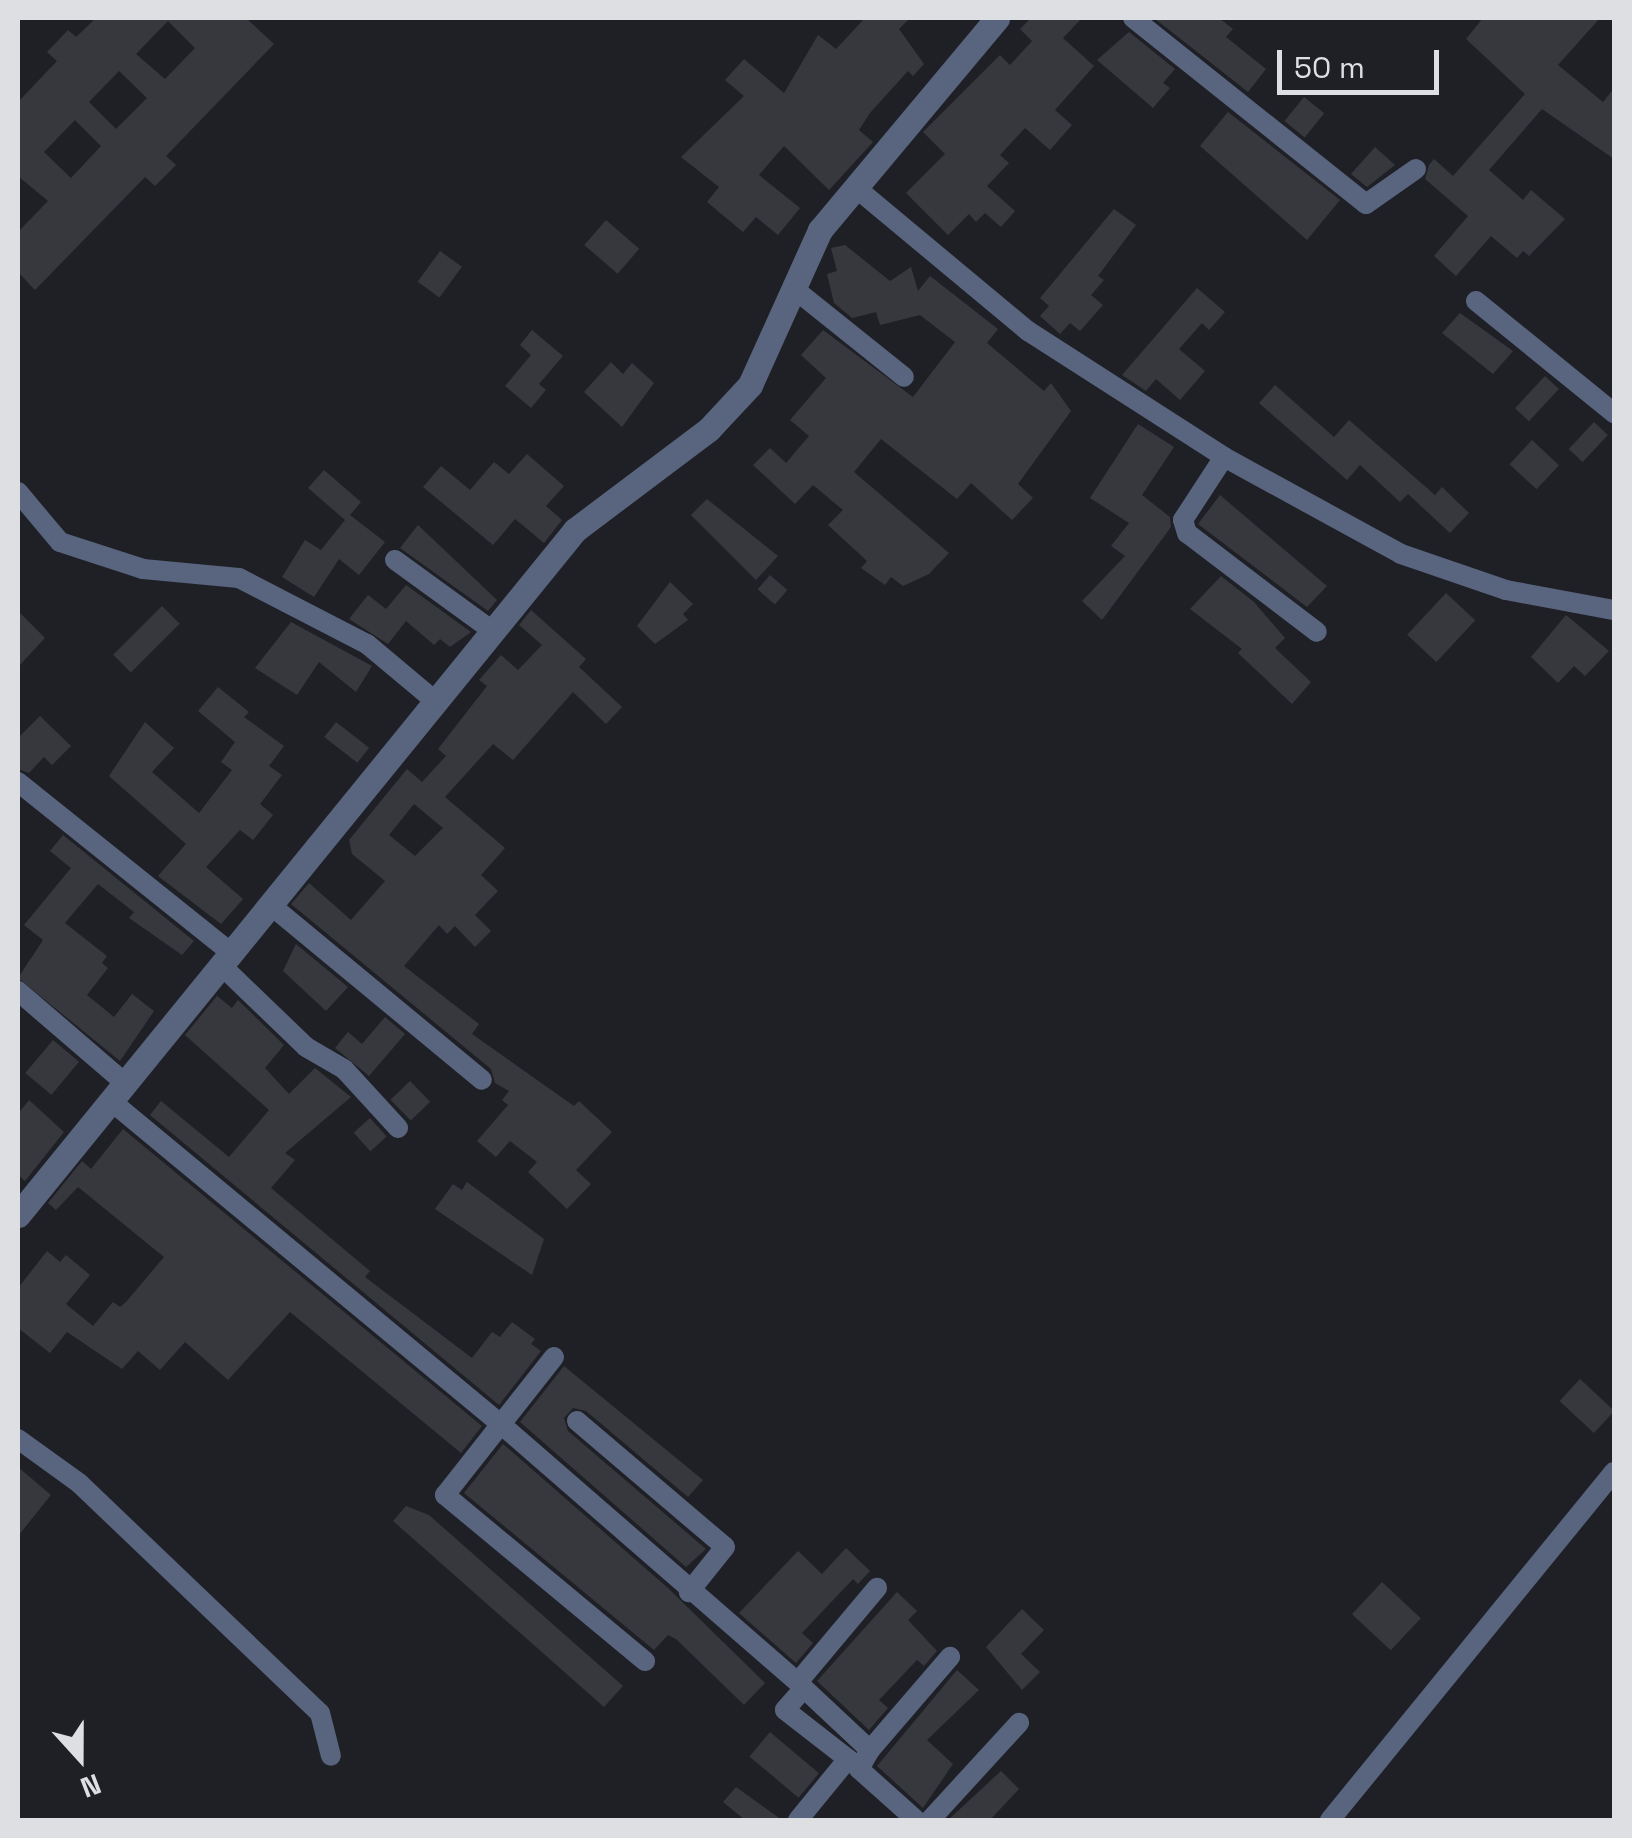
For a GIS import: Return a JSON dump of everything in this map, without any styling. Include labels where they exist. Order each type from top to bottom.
[{"type":"street","points":[[18,1214],[273,906],[490,629],[576,530],[726,412],[750,385],[820,230],[997,18]]},
{"type":"street","points":[[1134,18],[1366,204],[1416,169]]},
{"type":"street","points":[[854,187],[1028,332],[1224,458],[1400,554],[1506,590],[1614,610]]},
{"type":"street","points":[[793,288],[904,377]]},
{"type":"street","points":[[1476,301],[1614,413]]},
{"type":"street","points":[[1224,458],[1183,520],[1186,533],[1317,632]]},
{"type":"street","points":[[18,492],[60,542],[143,570],[239,578],[367,644],[434,700]]},
{"type":"street","points":[[395,560],[490,629]]},
{"type":"street","points":[[18,782],[228,960],[306,1047],[344,1069],[398,1128]]},
{"type":"street","points":[[273,906],[482,1080]]},
{"type":"street","points":[[18,992],[118,1093],[689,1592],[801,1685],[859,1759],[916,1820]]},
{"type":"street","points":[[554,1358],[445,1495],[645,1661]]},
{"type":"street","points":[[577,1422],[725,1547],[689,1592]]},
{"type":"street","points":[[18,1439],[79,1483],[320,1713],[332,1756]]},
{"type":"street","points":[[1330,1820],[1614,1472]]},
{"type":"street","points":[[801,1685],[877,1588]]},
{"type":"street","points":[[798,1820],[859,1759],[950,1657]]},
{"type":"street","points":[[930,1820],[1020,1723]]},
{"type":"building","points":[[96,18],[246,18],[274,44],[166,156],[176,165],[155,186],[145,177],[35,290],[18,272],[18,232],[48,201],[18,176],[18,102],[57,61],[47,52],[68,30],[76,37]],"holes":[[[168,21],[195,48],[165,79],[136,54]],[[119,71],[147,98],[116,129],[89,102]],[[75,120],[101,146],[71,178],[44,152]]]},
{"type":"building","points":[[865,18],[910,18],[899,29],[924,64],[913,76],[908,71],[870,113],[859,130],[873,142],[829,190],[784,146],[759,175],[800,208],[778,235],[756,217],[743,232],[707,202],[719,187],[681,157],[744,96],[725,80],[744,59],[784,93],[818,35],[836,49]]},
{"type":"building","points":[[1031,18],[1082,18],[1063,38],[1094,66],[1055,110],[1072,125],[1050,150],[1025,128],[1000,155],[1009,163],[987,186],[1015,211],[1001,227],[985,213],[976,222],[969,214],[948,235],[906,193],[945,154],[923,132],[1000,55],[1010,65],[1032,41],[1020,29]]},
{"type":"building","points":[[1154,18],[1219,18],[1233,29],[1226,37],[1266,69],[1248,92]]},
{"type":"building","points":[[1483,18],[1600,18],[1558,65],[1603,102],[1614,88],[1614,159],[1542,109],[1489,170],[1523,200],[1531,190],[1565,219],[1529,256],[1523,251],[1517,258],[1491,236],[1456,276],[1434,256],[1468,216],[1425,179],[1429,165],[1434,159],[1453,176],[1525,94],[1466,39]]},
{"type":"building","points":[[1129,32],[1175,69],[1163,83],[1170,88],[1153,108],[1097,60]]},
{"type":"building","points":[[1304,97],[1324,113],[1305,137],[1284,121]]},
{"type":"building","points":[[1228,112],[1340,200],[1307,240],[1200,146]]},
{"type":"building","points":[[1375,147],[1395,165],[1367,187],[1351,174]]},
{"type":"building","points":[[1114,209],[1136,225],[1098,276],[1104,280],[1091,295],[1103,305],[1080,331],[1070,323],[1060,334],[1040,316],[1049,306],[1040,298]]},
{"type":"building","points":[[606,220],[639,249],[618,274],[584,245]]},
{"type":"building","points":[[845,245],[890,281],[911,267],[918,291],[930,276],[998,329],[987,343],[1044,391],[1051,383],[1071,411],[1018,484],[1033,498],[1012,520],[971,483],[957,499],[881,439],[854,472],[949,553],[929,574],[903,586],[891,577],[885,585],[861,568],[867,561],[828,525],[843,510],[813,485],[795,504],[753,465],[770,448],[786,463],[809,436],[790,420],[826,378],[801,355],[823,330],[913,397],[955,342],[920,315],[880,325],[876,312],[852,318],[834,303],[827,274],[837,271],[831,248]]},
{"type":"building","points":[[440,251],[462,267],[440,298],[418,282]]},
{"type":"building","points":[[1197,288],[1225,312],[1209,330],[1202,323],[1179,349],[1205,371],[1180,400],[1156,379],[1146,391],[1122,375]]},
{"type":"building","points":[[1460,313],[1513,351],[1493,374],[1442,333]]},
{"type":"building","points":[[532,330],[563,356],[539,384],[546,390],[531,408],[505,386],[531,355],[520,345]]},
{"type":"building","points":[[611,362],[623,374],[632,363],[654,383],[622,427],[584,392]]},
{"type":"building","points":[[1545,376],[1559,389],[1529,421],[1515,408]]},
{"type":"building","points":[[1275,385],[1334,437],[1349,420],[1435,495],[1442,487],[1469,513],[1450,533],[1408,494],[1400,502],[1360,465],[1347,480],[1259,403]]},
{"type":"building","points":[[1594,422],[1608,435],[1583,462],[1569,449]]},
{"type":"building","points":[[1138,424],[1174,447],[1142,495],[1170,517],[1171,527],[1102,620],[1082,601],[1125,556],[1111,546],[1129,523],[1090,498]]},
{"type":"building","points":[[1532,440],[1559,465],[1537,489],[1509,464]]},
{"type":"building","points":[[527,454],[564,486],[546,506],[562,520],[544,543],[515,519],[493,545],[423,487],[441,466],[470,490],[494,462],[509,474]]},
{"type":"building","points":[[324,470],[361,502],[350,515],[385,542],[359,575],[339,559],[314,597],[282,577],[305,540],[321,550],[345,520],[308,488]]},
{"type":"building","points":[[1220,495],[1327,586],[1307,607],[1198,524]]},
{"type":"building","points":[[707,499],[778,556],[756,580],[691,515]]},
{"type":"building","points":[[418,525],[497,600],[488,611],[400,548]]},
{"type":"building","points":[[770,575],[787,590],[775,604],[758,589]]},
{"type":"building","points":[[1221,576],[1254,602],[1285,638],[1275,648],[1311,682],[1292,704],[1238,653],[1242,649],[1190,609]]},
{"type":"building","points":[[670,582],[693,604],[683,614],[688,620],[655,644],[637,626]]},
{"type":"building","points":[[406,585],[471,632],[450,647],[440,639],[434,645],[406,621],[388,644],[349,619],[368,595],[386,609]]},
{"type":"building","points":[[1446,593],[1475,620],[1436,662],[1407,635]]},
{"type":"building","points":[[162,606],[180,624],[131,672],[113,655]]},
{"type":"building","points":[[531,610],[586,659],[579,667],[622,707],[606,724],[573,692],[513,760],[493,744],[445,797],[505,848],[481,875],[498,891],[475,915],[491,931],[475,947],[455,926],[447,934],[439,925],[404,966],[479,1024],[472,1034],[574,1106],[579,1101],[612,1132],[576,1170],[591,1184],[567,1209],[528,1172],[537,1162],[510,1141],[496,1157],[477,1141],[508,1105],[502,1100],[509,1091],[495,1083],[491,1069],[291,904],[309,883],[351,920],[385,881],[352,854],[349,840],[407,769],[422,782],[446,756],[438,749],[487,686],[479,680],[501,655],[518,670],[542,645],[519,625]],"holes":[[[414,804],[443,828],[415,856],[389,835]]]},
{"type":"building","points":[[18,611],[45,638],[18,667]]},
{"type":"building","points":[[1566,615],[1609,651],[1585,676],[1574,666],[1558,683],[1531,657]]},
{"type":"building","points":[[291,622],[372,666],[356,692],[319,662],[297,695],[255,668]]},
{"type":"building","points":[[218,687],[249,712],[244,717],[284,746],[269,766],[282,775],[260,804],[273,815],[253,840],[240,830],[206,867],[243,899],[221,924],[158,876],[186,844],[109,776],[145,722],[174,748],[152,772],[199,813],[232,770],[221,762],[235,742],[198,711]]},
{"type":"building","points":[[40,716],[71,746],[52,765],[44,757],[29,773],[18,769],[18,738]]},
{"type":"building","points":[[336,722],[369,748],[357,763],[324,737]]},
{"type":"building","points":[[63,835],[194,941],[182,955],[129,918],[134,912],[98,884],[65,923],[107,956],[102,963],[108,968],[87,995],[114,1017],[132,994],[154,1011],[120,1061],[18,978],[43,940],[24,925],[71,868],[50,851]]},
{"type":"building","points":[[296,944],[348,987],[326,1011],[283,971]]},
{"type":"building","points":[[217,996],[232,1008],[238,1000],[284,1045],[265,1068],[289,1094],[315,1068],[351,1097],[285,1153],[295,1160],[271,1188],[370,1271],[365,1277],[472,1358],[492,1332],[500,1337],[512,1322],[535,1339],[531,1344],[541,1351],[499,1405],[150,1115],[161,1101],[229,1157],[269,1110],[185,1035]]},
{"type":"building","points":[[385,1017],[405,1034],[369,1076],[335,1048],[348,1032],[362,1044]]},
{"type":"building","points":[[53,1040],[79,1062],[51,1095],[25,1073]]},
{"type":"building","points":[[410,1081],[430,1102],[411,1121],[391,1100]]},
{"type":"building","points":[[29,1100],[64,1132],[25,1181],[18,1175],[18,1114]]},
{"type":"building","points":[[370,1118],[387,1137],[370,1151],[354,1133]]},
{"type":"building","points":[[123,1129],[482,1426],[461,1453],[290,1312],[228,1380],[185,1342],[160,1370],[138,1351],[122,1369],[67,1332],[50,1353],[18,1328],[18,1288],[47,1251],[60,1262],[66,1255],[90,1275],[66,1304],[93,1326],[113,1302],[120,1307],[126,1302],[164,1257],[78,1187],[56,1210],[48,1203],[82,1161],[91,1169]]},
{"type":"building","points":[[467,1182],[544,1239],[532,1275],[435,1209],[453,1184],[462,1190]]},
{"type":"building","points":[[564,1366],[703,1480],[688,1497],[586,1411],[573,1408],[564,1418],[568,1431],[706,1549],[686,1567],[520,1422]]},
{"type":"building","points":[[1580,1379],[1614,1411],[1594,1433],[1560,1401]]},
{"type":"building","points":[[503,1444],[668,1588],[765,1683],[744,1705],[676,1639],[668,1635],[654,1650],[464,1493]]},
{"type":"building","points":[[18,1467],[51,1495],[18,1536]]},
{"type":"building","points":[[406,1506],[429,1515],[623,1686],[604,1707],[393,1521]]},
{"type":"building","points":[[846,1548],[870,1571],[858,1584],[853,1579],[802,1633],[813,1643],[796,1663],[739,1613],[798,1551],[822,1574]]},
{"type":"building","points":[[1382,1582],[1421,1618],[1391,1650],[1352,1614]]},
{"type":"building","points":[[897,1592],[917,1611],[908,1620],[937,1651],[924,1666],[917,1660],[879,1700],[888,1708],[869,1730],[817,1681]]},
{"type":"building","points":[[1022,1609],[1044,1630],[1021,1654],[1040,1672],[1022,1690],[986,1647]]},
{"type":"building","points":[[957,1670],[979,1690],[927,1740],[953,1764],[923,1808],[877,1766]]},
{"type":"building","points":[[770,1732],[819,1773],[798,1798],[749,1757]]},
{"type":"building","points":[[1001,1771],[1019,1789],[990,1820],[948,1820]]},
{"type":"building","points":[[736,1787],[782,1820],[745,1820],[723,1802]]}]
